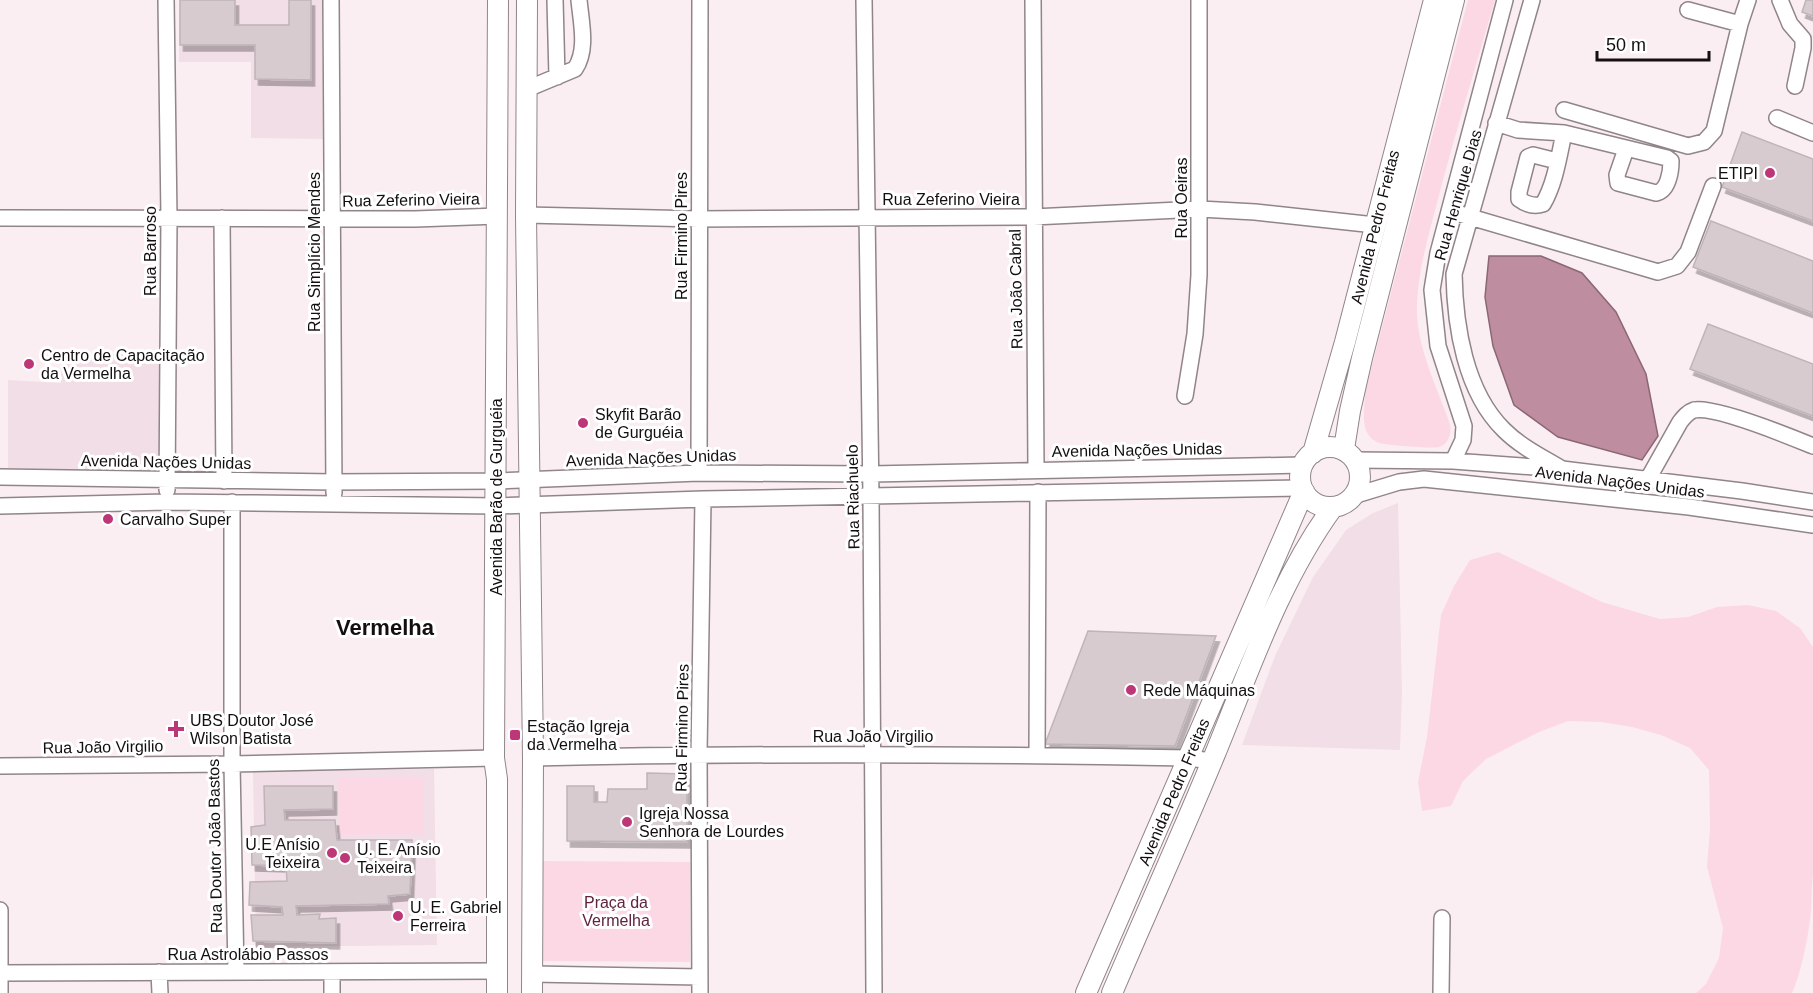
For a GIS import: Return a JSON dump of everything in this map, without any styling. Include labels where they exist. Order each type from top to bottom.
[{"type":"main road","name":"Avenida Barão de Gurguéia","points":[[497,993],[497,779],[494,758],[498,0]]},
{"type":"main road","name":"Avenida Barão de Gurguéia","points":[[527,0],[526,215],[533,758],[532,983]]},
{"type":"main road","name":"Avenida Pedro Freitas","points":[[1308,459],[1345,342],[1434,0]]},
{"type":"main road","name":"Avenida Pedro Freitas","points":[[1349,455],[1358,378],[1454,0]]},
{"type":"main road","points":[[1326,447],[1349,455],[1360,478],[1353,496],[1348,501],[1333,507],[1324,507],[1316,503],[1303,490],[1300,481],[1308,459],[1326,447]]},
{"type":"main road","name":"Avenida Pedro Freitas","points":[[1086,993],[1303,490]]},
{"type":"main road","name":"Avenida Pedro Freitas","points":[[1112,993],[1278,601],[1296,564],[1333,507]]},
{"type":"street","name":"Rua Barroso","points":[[166,0],[169,218],[166,502]]},
{"type":"street","name":"Rua Simplício Mendes","points":[[332,0],[331,219],[335,505]]},
{"type":"street","points":[[555,0],[557,76]]},
{"type":"street","points":[[527,89],[575,69],[580,62],[583,52],[579,0]]},
{"type":"street","name":"Rua Firmino Pires","points":[[699,473],[700,0]]},
{"type":"street","name":"Rua Riachuelo","points":[[864,0],[871,474],[874,993]]},
{"type":"street","name":"Rua João Cabral","points":[[1033,0],[1036,470]]},
{"type":"street","name":"Rua Oeiras","points":[[1185,396],[1195,334],[1200,209],[1199,0]]},
{"type":"street","name":"Rua Henrique Dias","points":[[1453,461],[1463,440],[1464,426],[1438,346],[1432,290],[1438,253],[1505,0]]},
{"type":"street","name":"Rua Henrique Dias","points":[[1532,0],[1454,274],[1455,310],[1466,360],[1480,398],[1502,428],[1525,448],[1562,469]]},
{"type":"street","points":[[1564,110],[1689,146],[1704,142],[1714,131],[1748,0]]},
{"type":"street","points":[[1780,0],[1790,24],[1803,39],[1795,86]]},
{"type":"street","points":[[1688,10],[1740,24]]},
{"type":"street","points":[[1777,118],[1813,133]]},
{"type":"street","points":[[1496,123],[1518,130],[1564,134],[1626,148]]},
{"type":"street","points":[[1557,161],[1564,134]]},
{"type":"street","points":[[1449,212],[1658,272],[1677,266],[1688,252],[1713,186]]},
{"type":"street","name":"Rua Zeferino Vieira","points":[[526,215],[699,219],[1033,217],[1200,209],[1255,212],[1375,225]]},
{"type":"street","name":"Rua Zeferino Vieira","points":[[0,218],[331,219],[498,216]]},
{"type":"street","points":[[222,218],[224,482]]},
{"type":"street","points":[[1648,479],[1680,422],[1686,414],[1694,410],[1707,410],[1770,428],[1813,446]]},
{"type":"street","name":"Avenida Nações Unidas","points":[[1349,455],[1562,469],[1813,502]]},
{"type":"street","name":"Avenida Nações Unidas","points":[[0,476],[224,482],[529,481],[699,473],[871,474],[1036,470],[1308,459]]},
{"type":"street","points":[[0,476],[0,497]]},
{"type":"street","name":"Avenida Nações Unidas","points":[[1353,496],[1399,482],[1424,478],[1689,507],[1813,525]]},
{"type":"street","points":[[0,506],[232,502],[497,506],[1038,492],[1303,490]]},
{"type":"street","points":[[1037,755],[1038,492]]},
{"type":"street","name":"Rua Firmino Pires","points":[[700,993],[699,754],[703,499]]},
{"type":"street","name":"Rua Doutor João Bastos","points":[[232,502],[232,764],[236,972]]},
{"type":"street","name":"Rua João Virgilio","points":[[533,758],[699,754],[873,754],[1188,758],[1212,761]]},
{"type":"street","name":"Rua João Virgilio","points":[[0,766],[494,758]]},
{"type":"street","points":[[0,910],[0,993]]},
{"type":"street","points":[[1441,993],[1442,918]]},
{"type":"street","name":"Rua Astrolábio Passos","points":[[0,973],[496,971]]},
{"type":"street","points":[[159,972],[159,993]]},
{"type":"street","points":[[332,972],[332,993]]},
{"type":"street","points":[[532,983],[700,977]]},
{"type":"shaded area","points":[[179,0],[322,0],[323,139],[251,138],[251,62],[179,62]]},
{"type":"shaded area","points":[[1489,256],[1541,256],[1582,273],[1616,312],[1646,374],[1658,436],[1642,460],[1558,437],[1514,405],[1493,346],[1485,297]]},
{"type":"shaded area","points":[[61,353],[161,355],[162,472],[8,468],[8,380],[61,383]]},
{"type":"shaded area","points":[[1398,503],[1402,693],[1400,750],[1242,745],[1275,656],[1313,577],[1346,530],[1373,513]]},
{"type":"shaded area","name":"U. E. Anísio Teixeira","points":[[434,769],[437,945],[256,947],[253,771]]},
{"type":"green space","points":[[1468,0],[1495,0],[1429,233],[1417,301],[1421,343],[1451,431],[1447,441],[1439,447],[1379,443],[1371,438],[1366,430],[1365,392]]},
{"type":"green space","points":[[1498,552],[1602,602],[1660,619],[1688,617],[1717,607],[1748,605],[1776,611],[1800,628],[1813,647],[1811,909],[1803,957],[1792,993],[1696,993],[1706,984],[1719,958],[1723,928],[1707,867],[1710,828],[1709,770],[1690,748],[1661,735],[1632,727],[1601,722],[1568,721],[1539,732],[1486,759],[1463,781],[1451,806],[1422,811],[1418,782],[1427,737],[1441,615],[1454,586],[1470,560]]},
{"type":"green space","points":[[338,778],[424,778],[423,834],[340,835]]},
{"type":"green space","name":"Praça da Vermelha","points":[[543,861],[690,862],[690,962],[543,961]]},
{"type":"building","points":[[180,0],[235,0],[235,25],[289,25],[289,0],[311,0],[311,80],[255,79],[255,45],[180,45]]},
{"type":"building","points":[[1806,0],[1813,0],[1813,16],[1802,12]]},
{"type":"building","name":"ETIPI","points":[[1742,132],[1813,159],[1813,221],[1722,187]]},
{"type":"building","points":[[1711,221],[1813,261],[1813,313],[1693,267]]},
{"type":"building","points":[[1708,324],[1813,364],[1813,416],[1690,369]]},
{"type":"building","name":"Rede Máquinas","points":[[1088,631],[1216,636],[1175,746],[1045,744]]},
{"type":"building","name":"Igreja Nossa Senhora de Lourdes","points":[[647,773],[687,774],[687,842],[567,841],[567,786],[594,786],[594,802],[607,802],[608,789],[647,789]]},
{"type":"building","name":"U.E Anísio Teixeira","points":[[264,786],[333,786],[333,809],[284,810],[285,820],[335,820],[337,840],[412,840],[410,894],[388,896],[389,904],[296,906],[297,915],[320,914],[319,919],[336,918],[336,943],[253,941],[251,915],[283,915],[282,907],[249,905],[250,882],[287,881],[286,866],[252,865],[251,827],[265,825]]},
{"type":"place","name":"ETIPI","points":[[1770,173]]},
{"type":"place","name":"Centro de Capacitação da Vermelha","points":[[29,364]]},
{"type":"place","name":"Skyfit Barão de Gurguéia","points":[[583,423]]},
{"type":"place","name":"Carvalho Super","points":[[108,519]]},
{"type":"place","name":"Rede Máquinas","points":[[1131,690]]},
{"type":"place","name":"UBS Doutor José Wilson Batista","points":[[176,729]]},
{"type":"place","name":"Estação Igreja da Vermelha","points":[[515,735]]},
{"type":"place","name":"Igreja Nossa Senhora de Lourdes","points":[[627,822]]},
{"type":"place","name":"U.E Anísio Teixeira","points":[[332,853]]},
{"type":"place","name":"U. E. Anísio Teixeira","points":[[345,858]]},
{"type":"place","name":"U. E. Gabriel Ferreira","points":[[398,916]]},
{"type":"district","name":"Vermelha","points":[[385,627]]}]
